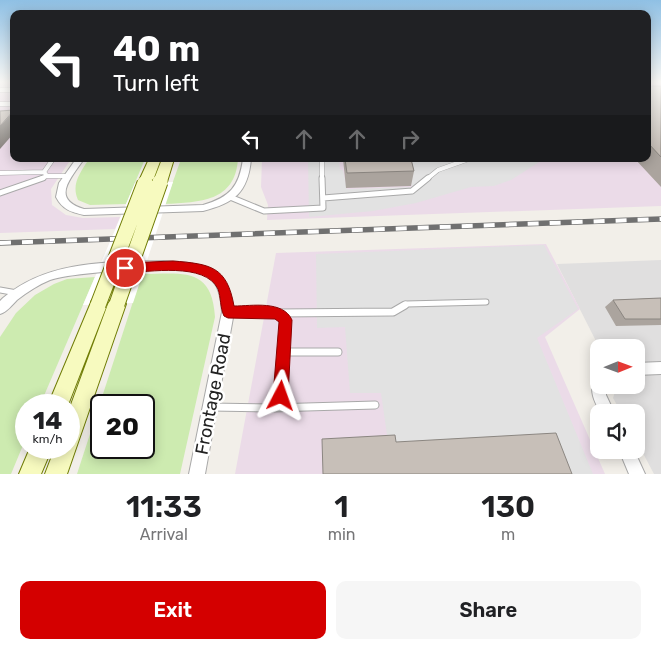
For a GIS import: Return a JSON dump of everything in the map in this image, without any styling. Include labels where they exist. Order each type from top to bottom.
[{"type":"main road","points":[[153,182],[155,162]]},
{"type":"main road","points":[[80,401],[108,304],[153,182],[166,162]]},
{"type":"main road","points":[[63,394],[108,304]]},
{"type":"main road","points":[[30,474],[36,459]]},
{"type":"main road","points":[[56,474],[62,459]]},
{"type":"street","points":[[78,162],[67,176],[60,191],[61,200],[67,206],[84,212],[203,208],[219,204],[230,197],[243,183],[246,162]]},
{"type":"street","name":"Frontage Road","points":[[0,309],[18,293],[39,279],[68,270],[184,266],[209,272],[218,279],[224,289],[228,312],[197,474]]},
{"type":"street","points":[[645,369],[661,368]]},
{"type":"street","points":[[630,459],[638,474]]},
{"type":"lane","points":[[0,193],[23,186],[45,174],[51,162]]},
{"type":"lane","points":[[230,197],[264,211],[323,208],[322,162]]},
{"type":"lane","points":[[323,198],[412,191],[438,170],[461,162]]},
{"type":"lane","points":[[0,173],[67,176]]},
{"type":"lane","points":[[0,290],[18,293]]},
{"type":"lane","points":[[228,312],[324,314],[393,312],[406,304],[486,302]]},
{"type":"lane","points":[[272,408],[281,396],[284,352],[286,320],[278,313]]},
{"type":"lane","points":[[284,352],[338,352]]},
{"type":"lane","points":[[210,407],[272,408],[375,404]]},
{"type":"shaded area","points":[[0,104],[10,104],[10,162],[69,162],[51,189],[52,205],[66,215],[83,218],[120,217],[115,229],[0,233]]},
{"type":"shaded area","points":[[651,104],[661,104],[661,206],[267,220],[268,205],[261,187],[262,162],[651,162]]},
{"type":"shaded area","points":[[308,162],[339,162],[340,170],[343,170],[347,189],[412,187],[406,162],[539,162],[511,180],[494,186],[471,187],[416,203],[373,211],[309,217]]},
{"type":"shaded area","points":[[546,244],[580,309],[545,337],[590,440],[590,459],[598,459],[605,474],[235,474],[276,253]]},
{"type":"shaded area","points":[[544,245],[578,309],[537,338],[593,474],[555,474],[392,446],[391,435],[387,435],[381,393],[350,393],[345,327],[317,328],[316,254]]},
{"type":"shaded area","points":[[661,260],[661,474],[654,474],[645,457],[645,404],[616,404],[613,398],[614,394],[645,394],[645,339],[595,339],[557,264]]},
{"type":"green space","points":[[87,162],[144,162],[126,204],[90,205],[78,200],[75,189],[80,174]]},
{"type":"green space","points":[[180,162],[237,162],[230,184],[223,192],[203,200],[165,204]]},
{"type":"green space","points":[[142,274],[182,274],[192,276],[201,281],[208,289],[213,301],[215,317],[180,474],[77,474],[90,434],[90,459],[155,459],[155,394],[103,394]]},
{"type":"green space","points":[[95,277],[45,394],[15,394],[15,459],[17,459],[11,474],[0,474],[0,337],[16,313],[35,295],[67,279]]},
{"type":"pier","points":[[173,182],[133,303],[83,305],[135,183]]},
{"type":"building","points":[[651,104],[661,104],[661,157],[651,146]]},
{"type":"building","points":[[10,110],[10,115],[0,126],[0,111]]},
{"type":"building","points":[[345,162],[412,162],[414,171],[347,173]]},
{"type":"building","points":[[661,298],[661,319],[625,319],[613,300]]},
{"type":"building","points":[[556,433],[572,474],[323,474],[322,439],[395,435],[396,442]]},
{"type":"railway","points":[[0,243],[661,219]]},
{"type":"route","points":[[125,268],[184,266],[197,268],[209,272],[218,279],[228,301],[228,312],[278,313],[286,320],[281,396]]}]
